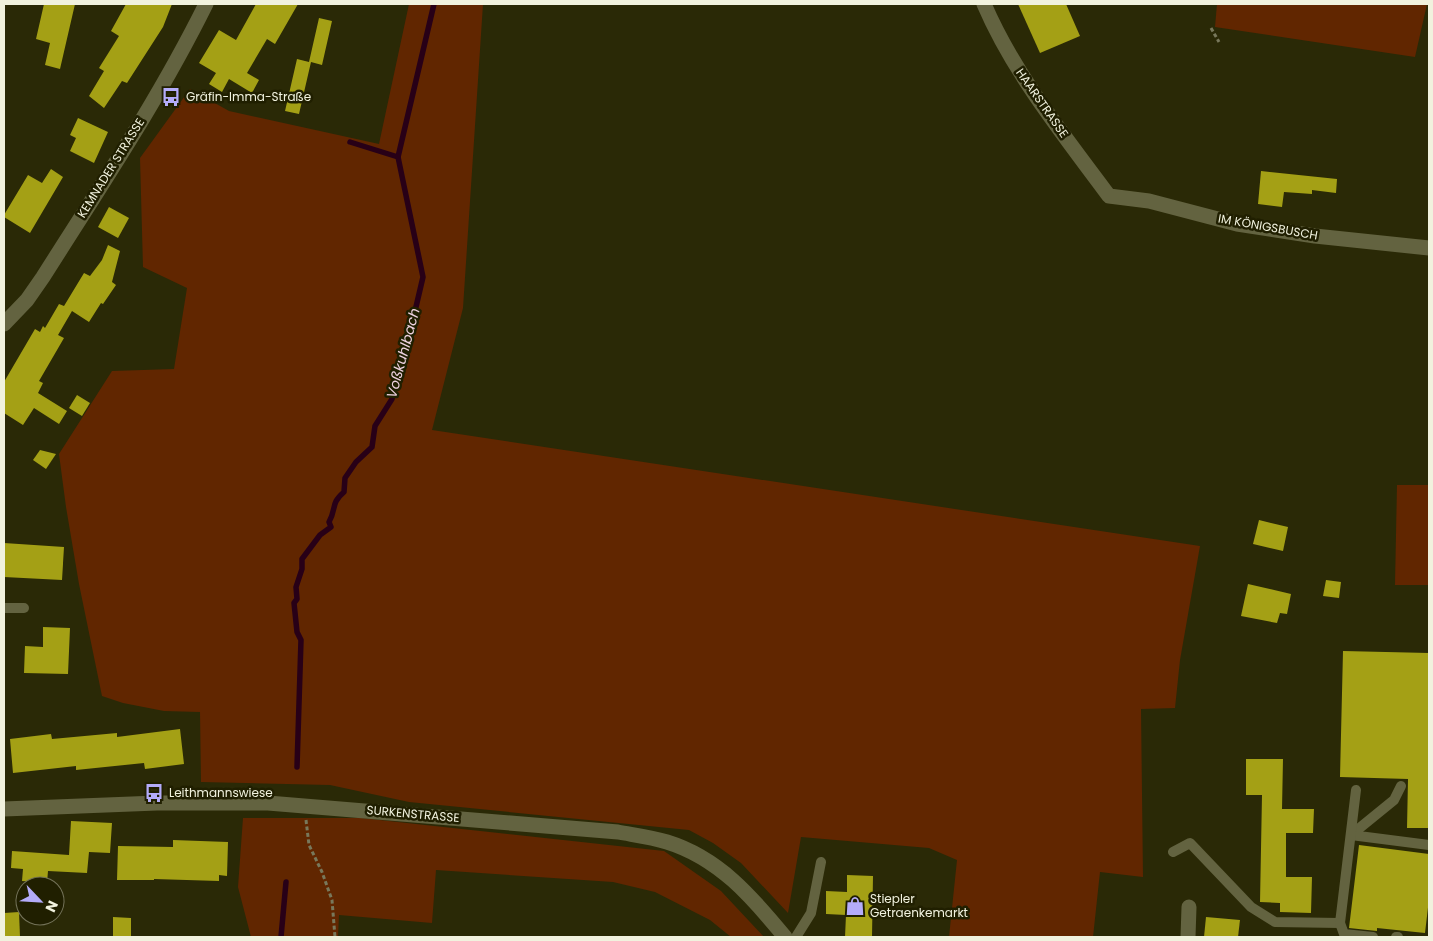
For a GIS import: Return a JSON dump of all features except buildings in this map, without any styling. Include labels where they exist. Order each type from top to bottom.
[{"type":"street","name":"KEMNADER STRASSE","points":[[4,324],[27,300],[58,253],[162,86],[187,43],[206,4]]},
{"type":"street","name":"HAARSTRASSE","points":[[984,4],[1001,42],[1021,75],[1109,196]]},
{"type":"street","name":"IM KÖNIGSBUSCH","points":[[1109,196],[1148,201],[1237,224],[1315,236],[1429,248]]},
{"type":"street","name":"SURKENSTRASSE","points":[[4,809],[157,803],[268,803],[618,832],[667,842],[686,849],[704,859],[734,879],[758,904],[785,937]]},
{"type":"street","points":[[1188,937],[1189,907]]},
{"type":"lane","points":[[4,608],[24,608]]},
{"type":"lane","points":[[1351,835],[1394,800],[1401,786]]},
{"type":"lane","points":[[1356,790],[1340,923],[1344,934],[1373,937]]},
{"type":"lane","points":[[1351,835],[1429,845]]},
{"type":"lane","points":[[1173,852],[1190,843],[1251,907],[1275,922],[1340,923]]},
{"type":"lane","points":[[796,937],[811,913],[821,862]]},
{"type":"path","points":[[1211,28],[1219,42]]},
{"type":"path","points":[[304,806],[309,845],[322,872],[332,900],[335,937]]},
{"type":"shaded area","points":[[409,4],[483,4],[463,308],[432,430],[1200,546],[1180,660],[1175,708],[1141,709],[1143,877],[1100,872],[1093,937],[949,937],[957,860],[929,848],[801,837],[788,913],[741,863],[713,843],[689,830],[409,802],[330,785],[201,782],[200,712],[164,711],[123,703],[102,696],[79,584],[59,454],[112,371],[174,369],[187,288],[143,267],[140,158],[190,89],[229,111],[379,144]]},
{"type":"shaded area","points":[[1217,4],[1427,4],[1415,57],[1215,27]]},
{"type":"shaded area","points":[[1397,485],[1429,485],[1429,585],[1395,585]]},
{"type":"shaded area","points":[[243,818],[361,818],[664,851],[721,891],[764,937],[731,937],[710,920],[655,892],[613,882],[436,870],[432,923],[339,915],[338,937],[251,937],[238,887]]},
{"type":"waterway","name":"Voßkuhlbach","points":[[297,767],[301,640],[297,632],[294,603],[297,599],[296,587],[302,569],[302,559],[320,535],[331,527],[329,522],[335,503],[344,492],[345,478],[356,462],[372,447],[375,426],[392,399],[400,375],[423,277],[398,157],[434,4]]},
{"type":"waterway","points":[[350,142],[398,157]]},
{"type":"waterway","name":"Voßkuhlbach","points":[[281,937],[286,882]]},
{"type":"place","name":"Gräfin-Imma-Straße","points":[[171,97]]},
{"type":"place","name":"Leithmannswiese","points":[[154,793]]},
{"type":"place","name":"Stiepler Getraenkemarkt","points":[[855,906]]}]
